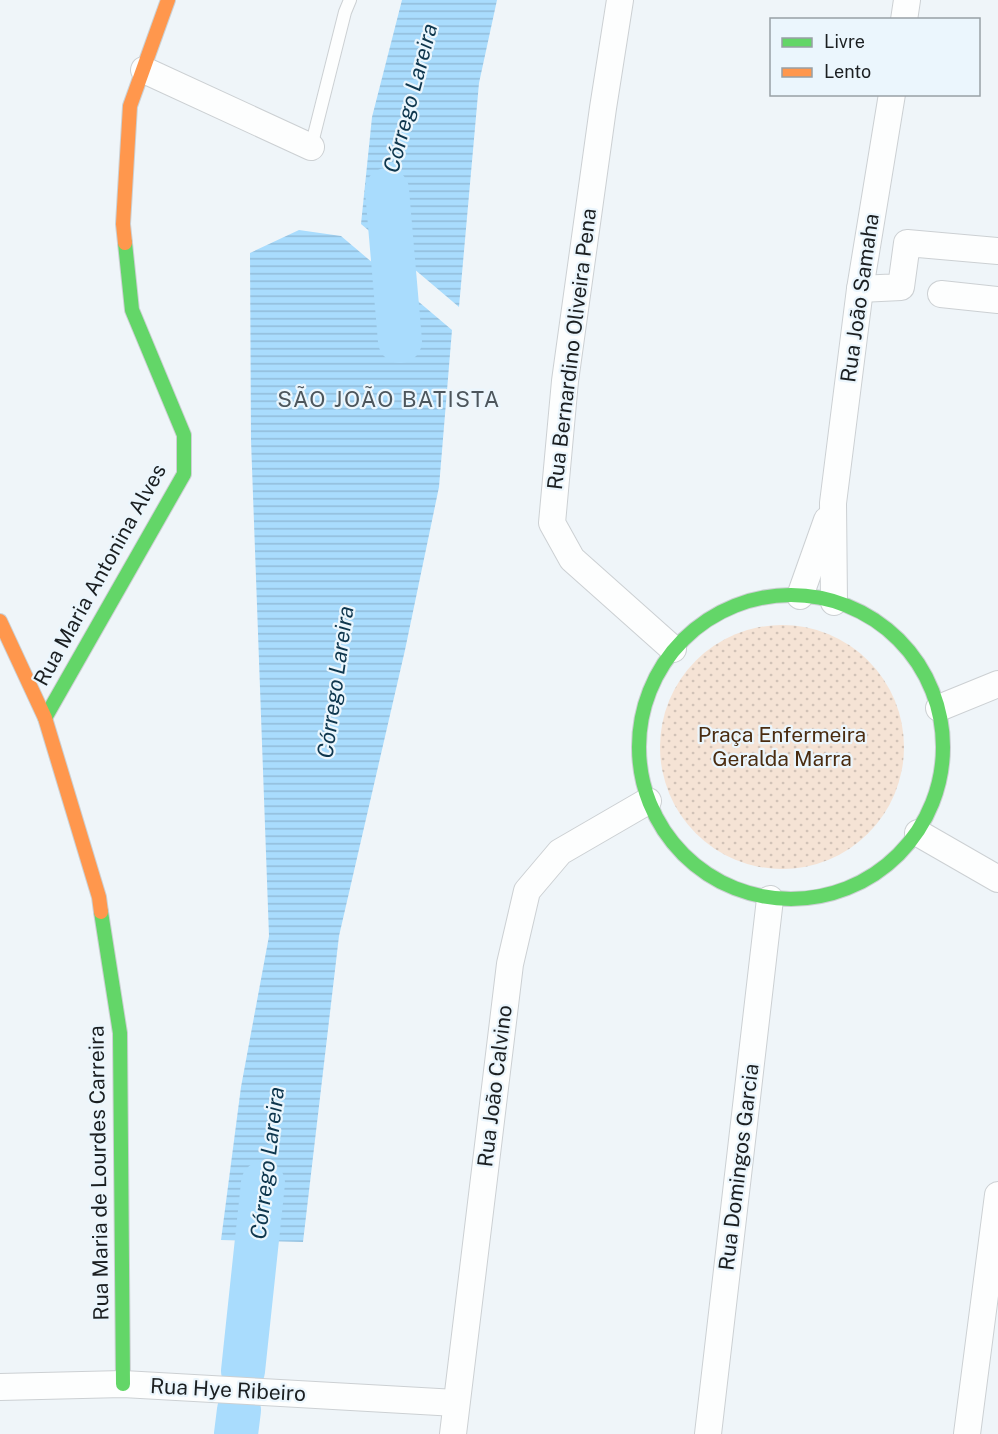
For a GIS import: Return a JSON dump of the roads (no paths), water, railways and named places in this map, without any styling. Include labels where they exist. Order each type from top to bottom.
[{"type":"street","name":"Rua Maria Antonina Alves","points":[[45,718],[184,474],[184,435],[132,310],[123,224],[130,106],[168,0]]},
{"type":"street","name":"Rua Bernardino Oliveira Pena","points":[[620,0],[565,381],[552,523],[572,560],[674,649]]},
{"type":"street","points":[[904,18],[908,0]]},
{"type":"street","points":[[144,70],[311,147]]},
{"type":"street","name":"Rua João Samaha","points":[[834,602],[833,503],[860,290],[892,96]]},
{"type":"street","points":[[860,290],[901,287],[907,243],[998,251]]},
{"type":"street","points":[[941,294],[998,300]]},
{"type":"street","name":"Rua João Samaha","points":[[800,596],[833,503]]},
{"type":"street","points":[[764,596],[800,596],[816,596],[858,609],[894,634],[922,668],[939,708],[944,751],[937,794],[918,833],[890,865],[854,887],[813,899],[770,899],[731,888],[696,867],[668,837],[648,801],[639,762],[640,722],[652,683],[674,649],[714,614],[764,596]]},
{"type":"street","name":"Rua Maria de Lourdes Carreira","points":[[0,621],[45,718],[99,897],[120,1033],[123,1384]]},
{"type":"street","points":[[939,708],[998,684]]},
{"type":"street","name":"Rua João Calvino","points":[[453,1434],[510,964],[527,891],[560,852],[648,801]]},
{"type":"street","points":[[918,833],[998,879]]},
{"type":"street","name":"Rua Domingos Garcia","points":[[708,1434],[770,899]]},
{"type":"street","points":[[967,1434],[998,1195]]},
{"type":"street","name":"Rua Hye Ribeiro","points":[[0,1387],[123,1384],[456,1403]]},
{"type":"lane","points":[[311,147],[350,0]]},
{"type":"water","points":[[402,0],[497,0],[479,83],[459,307],[361,224],[372,117]]},
{"type":"water","points":[[299,230],[341,236],[452,330],[439,487],[405,650],[339,936],[303,1242],[221,1240],[241,1087],[269,936],[251,440],[250,253]]},
{"type":"waterway","name":"Córrego Lareira","points":[[387,190],[400,341]]},
{"type":"waterway","name":"Córrego Lareira","points":[[243,1371],[263,1183]]},
{"type":"waterway","name":"Córrego Lareira","points":[[236,1434],[239,1410]]},
{"type":"district","name":"SÃO JOÃO BATISTA","points":[[389,399]]},
{"type":"park label","name":"Praça Enfermeira Geralda Marra","points":[[782,747]]}]
